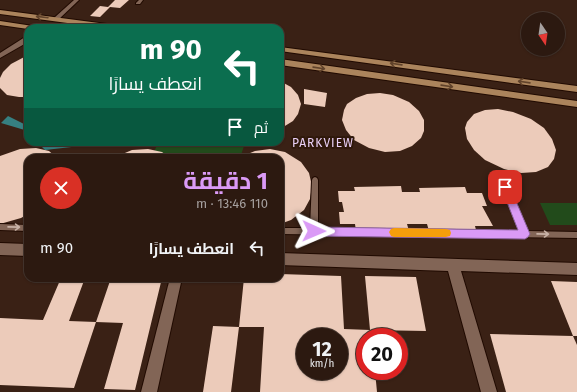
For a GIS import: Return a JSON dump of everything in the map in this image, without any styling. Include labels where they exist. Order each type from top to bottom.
[{"type":"main road","points":[[0,13],[93,24]]},
{"type":"main road","points":[[0,23],[24,27]]},
{"type":"main road","points":[[284,50],[577,89]]},
{"type":"main road","points":[[284,63],[577,104]]},
{"type":"main road","points":[[544,84],[552,86],[560,93],[559,98],[549,100]]},
{"type":"street","points":[[0,56],[24,41]]},
{"type":"street","points":[[0,249],[24,250]]},
{"type":"street","points":[[284,259],[577,269]]},
{"type":"street","points":[[454,265],[489,392]]},
{"type":"street","points":[[149,392],[175,282]]},
{"type":"lane","points":[[56,19],[77,0]]},
{"type":"lane","points":[[314,231],[316,180]]},
{"type":"lane","points":[[505,187],[525,234]]},
{"type":"lane","points":[[0,227],[24,228]]},
{"type":"lane","points":[[284,231],[577,235]]},
{"type":"green space","points":[[156,146],[244,146],[241,154],[154,154]]},
{"type":"green space","points":[[540,203],[577,203],[577,225],[550,225]]},
{"type":"water","points":[[8,116],[24,124],[24,130],[1,123]]},
{"type":"water","points":[[41,146],[80,146],[45,150]]},
{"type":"building","points":[[115,0],[129,0],[120,8],[110,7],[100,17],[90,16],[100,6],[108,7]]},
{"type":"building","points":[[24,57],[24,97],[7,95],[0,88],[0,78],[3,72],[11,64]]},
{"type":"building","points":[[284,83],[291,87],[298,95],[301,104],[298,114],[293,121],[284,127]]},
{"type":"building","points":[[304,89],[327,93],[325,107],[304,104]]},
{"type":"building","points":[[380,93],[393,95],[409,102],[419,111],[424,120],[424,131],[421,138],[412,146],[400,151],[385,152],[369,148],[354,140],[346,130],[342,120],[347,104],[356,98],[367,94]]},
{"type":"building","points":[[498,109],[513,112],[531,119],[544,128],[552,139],[556,150],[554,159],[548,167],[536,172],[521,173],[504,169],[485,160],[474,150],[467,139],[465,128],[467,122],[474,114],[485,110]]},
{"type":"building","points":[[36,148],[49,151],[52,154],[24,154],[24,216],[0,224],[0,156],[20,149]]},
{"type":"building","points":[[148,149],[165,154],[122,154],[132,150]]},
{"type":"building","points":[[270,149],[285,152],[301,162],[309,173],[312,186],[310,199],[304,210],[291,220],[284,223],[284,154],[248,154],[255,151]]},
{"type":"building","points":[[401,186],[402,192],[420,192],[419,188],[465,187],[467,193],[482,193],[487,206],[482,206],[493,226],[475,226],[476,230],[429,231],[427,224],[407,224],[409,231],[356,231],[355,224],[340,224],[339,212],[344,212],[342,202],[339,202],[338,191],[355,191],[354,187]]},
{"type":"building","points":[[284,274],[341,276],[344,328],[296,328],[296,380],[348,380],[348,329],[356,329],[356,380],[376,380],[377,392],[260,392],[264,327],[239,327],[244,282],[284,282]]},
{"type":"building","points":[[365,276],[416,277],[426,331],[408,331],[408,328],[370,328]]},
{"type":"building","points":[[551,281],[577,282],[577,336],[573,336]]},
{"type":"building","points":[[59,282],[84,282],[69,321],[96,322],[74,388],[0,385],[0,318],[43,320]]},
{"type":"building","points":[[110,282],[161,282],[135,390],[104,389],[123,323],[96,322]]},
{"type":"building","points":[[213,326],[239,327],[231,392],[203,392]]},
{"type":"building","points":[[490,334],[573,336],[577,345],[577,392],[506,392]]},
{"type":"slow traffic","points":[[394,232],[446,233]]},
{"type":"district","name":"PARKVIEW","points":[[323,143]]},
{"type":"route","points":[[314,231],[525,234],[505,187]]}]
